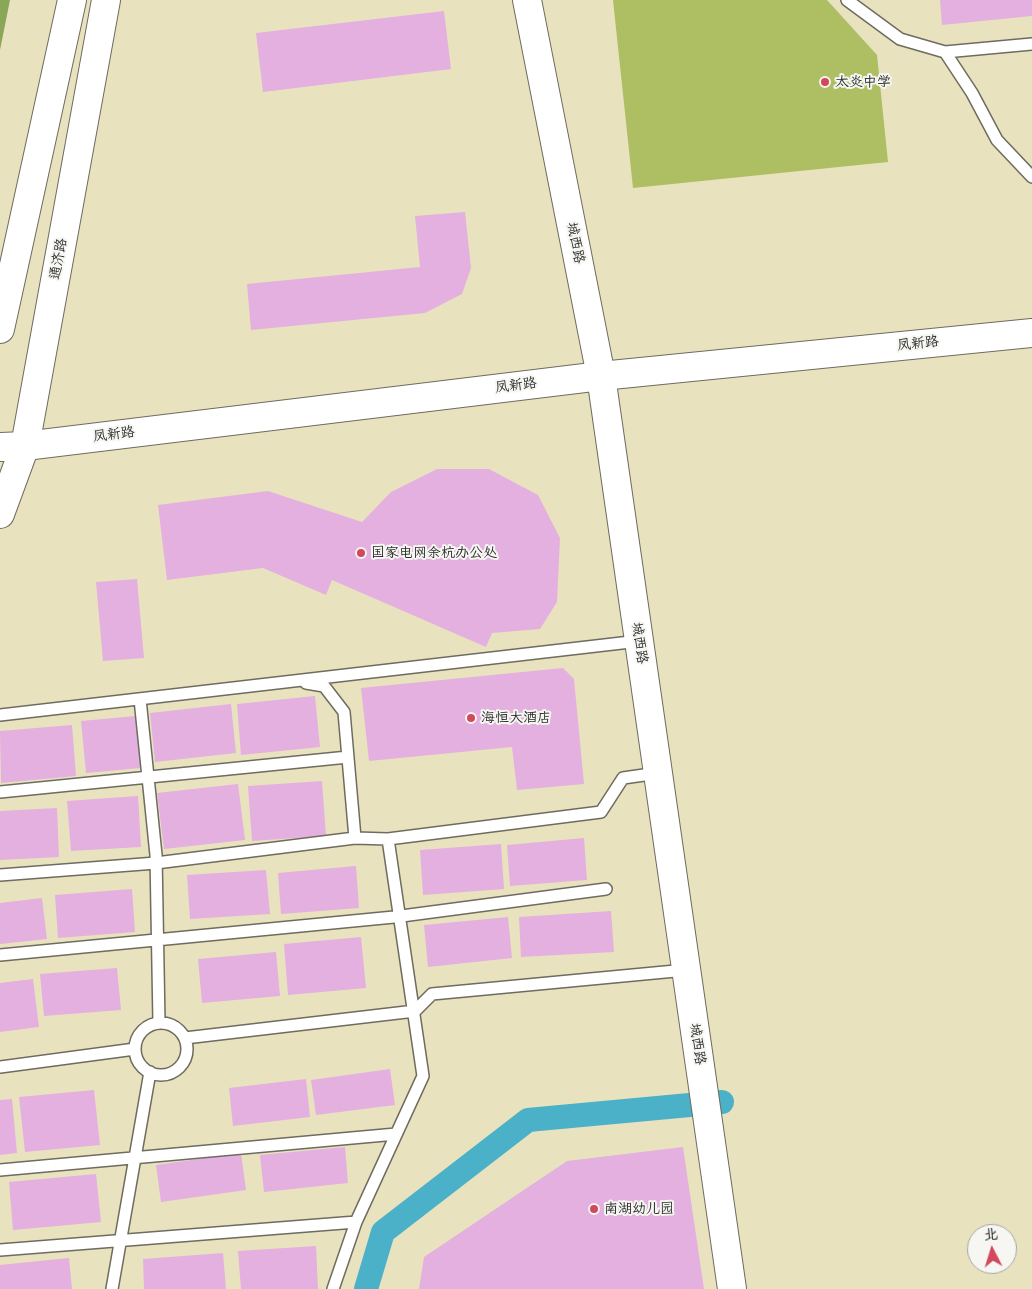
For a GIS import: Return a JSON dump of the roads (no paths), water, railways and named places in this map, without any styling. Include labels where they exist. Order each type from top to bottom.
[{"type":"main road","points":[[0,329],[72,0]]},
{"type":"main road","name":"通济路","points":[[0,514],[12,447],[106,0]]},
{"type":"main road","name":"城西路","points":[[528,0],[601,376],[732,1289]]},
{"type":"main road","name":"凤新路","points":[[12,447],[601,376],[1032,332]]},
{"type":"lane","points":[[847,0],[900,39],[944,52],[1032,44]]},
{"type":"lane","points":[[944,52],[972,93],[997,140],[1032,176]]},
{"type":"lane","points":[[0,715],[639,642]]},
{"type":"lane","points":[[297,681],[324,686],[344,712],[355,838]]},
{"type":"lane","points":[[140,699],[156,863],[159,1023]]},
{"type":"lane","points":[[0,792],[348,757]]},
{"type":"lane","points":[[0,875],[156,863],[355,838],[388,839],[601,812],[623,778],[658,773]]},
{"type":"lane","points":[[333,1289],[356,1222],[423,1076],[415,1011],[388,839]]},
{"type":"lane","points":[[0,955],[400,916],[606,889]]},
{"type":"lane","points":[[185,1038],[415,1011],[432,994],[686,970]]},
{"type":"lane","points":[[159,1023],[172,1025],[185,1038],[186,1055],[176,1070],[168,1074],[150,1072],[138,1062],[135,1049],[136,1038],[148,1026],[159,1023]]},
{"type":"lane","points":[[0,1067],[135,1049]]},
{"type":"lane","points":[[112,1289],[150,1072]]},
{"type":"lane","points":[[0,1170],[136,1156],[396,1134]]},
{"type":"lane","points":[[0,1250],[356,1222]]},
{"type":"waterway","points":[[366,1289],[383,1232],[528,1120],[722,1102]]},
{"type":"place","name":"太炎中学","points":[[825,82]]},
{"type":"place","name":"国家电网余杭办公处","points":[[361,553]]},
{"type":"place","name":"海恒大酒店","points":[[471,718]]},
{"type":"place","name":"南湖幼儿园","points":[[594,1209]]}]
